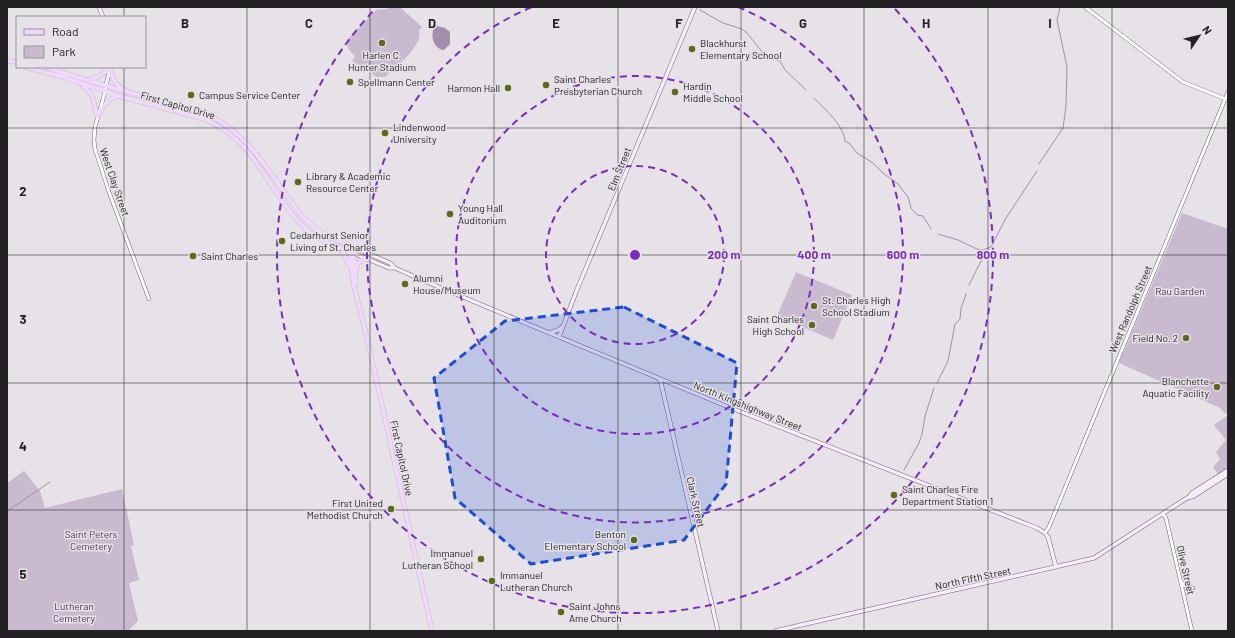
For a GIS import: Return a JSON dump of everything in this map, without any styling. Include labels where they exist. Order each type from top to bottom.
[{"type":"main road","name":"Elm Street","points":[[559,337],[695,7]]},
{"type":"main road","name":"First Capitol Drive","points":[[28,68],[105,92],[204,119],[217,124],[242,144],[296,219],[314,235],[351,252]]},
{"type":"main road","name":"First Capitol Drive","points":[[48,68],[218,119],[244,140],[310,225],[321,233],[353,247]]},
{"type":"main road","points":[[88,80],[98,77],[109,68]]},
{"type":"main road","points":[[110,68],[112,77],[115,82],[120,87],[136,95]]},
{"type":"main road","name":"West Clay Street","points":[[105,92],[110,68]]},
{"type":"main road","points":[[80,83],[95,100],[95,110],[97,116]]},
{"type":"main road","points":[[97,116],[110,99],[119,96]]},
{"type":"main road","points":[[337,246],[346,258],[351,281],[355,287]]},
{"type":"main road","points":[[353,247],[390,263],[395,268],[389,268],[351,252],[353,247]]},
{"type":"main road","name":"First Capitol Drive","points":[[351,252],[356,280],[355,287]]},
{"type":"main road","name":"First Capitol Drive","points":[[351,252],[355,287],[432,631]]},
{"type":"main road","points":[[356,280],[356,266],[360,261],[369,259]]},
{"type":"main road","name":"North Kingshighway Street","points":[[395,268],[658,378],[1027,524],[1046,533]]},
{"type":"main road","points":[[549,333],[558,330],[564,325]]},
{"type":"main road","name":"Clark Street","points":[[658,378],[661,383],[718,631]]},
{"type":"main road","points":[[1187,498],[1192,493],[1228,470]]},
{"type":"main road","points":[[1187,498],[1194,496],[1228,474]]},
{"type":"main road","name":"North Fifth Street","points":[[775,631],[1097,557],[1187,498]]},
{"type":"main road","points":[[1046,533],[1050,541],[1056,567]]},
{"type":"street","points":[[1085,7],[1179,79],[1227,99]]},
{"type":"street","name":"West Clay Street","points":[[105,92],[97,116],[94,140],[97,160],[149,299]]},
{"type":"street","name":"West Randolph Street","points":[[1046,533],[1227,99],[1228,92]]},
{"type":"street","name":"Olive Street","points":[[1163,514],[1166,518],[1192,631]]},
{"type":"street","points":[[1179,579],[1185,586],[1193,588]]},
{"type":"highlighted area","points":[[624,307],[737,363],[726,484],[684,540],[531,564],[455,498],[434,378],[505,321]]},
{"type":"green space","name":"Harlen C. Hunter Stadium","points":[[389,7],[400,7],[422,27],[419,30],[419,39],[416,45],[408,55],[385,77],[376,77],[369,70],[363,73],[358,65],[352,61],[355,56],[348,49],[347,40],[376,10],[387,9]]},
{"type":"green space","name":"Rau Garden","points":[[1182,213],[1228,229],[1228,412],[1225,414],[1220,408],[1119,363]]},
{"type":"green space","name":"St. Charles High School Stadium","points":[[796,272],[852,295],[833,340],[777,316]]},
{"type":"green space","points":[[1228,415],[1228,470],[1219,476],[1213,467],[1220,459],[1216,452],[1226,440],[1214,425]]},
{"type":"green space","points":[[24,471],[40,491],[45,508],[122,489],[134,545],[131,546],[139,580],[129,583],[138,621],[128,631],[7,631],[7,483]]},
{"type":"shaded area","points":[[437,26],[445,28],[450,32],[450,44],[444,50],[435,45],[433,39],[433,31]]},
{"type":"waterway","points":[[667,7],[681,7]]},
{"type":"waterway","points":[[1039,164],[1063,128],[1066,106],[1067,67],[1057,20],[1060,7]]},
{"type":"waterway","points":[[700,10],[723,23],[742,29],[763,53],[770,58],[780,61],[785,70],[806,90]]},
{"type":"waterway","points":[[814,98],[837,123],[844,135],[845,141],[849,143],[857,153],[873,163],[883,173],[898,184],[908,197],[911,208],[917,215],[923,216],[931,229]]},
{"type":"waterway","points":[[938,234],[958,240],[977,249],[983,250],[991,247],[1006,218],[1037,171]]},
{"type":"waterway","points":[[969,285],[981,261],[988,255],[988,249]]},
{"type":"waterway","points":[[937,383],[948,361],[955,324],[960,319],[961,308],[966,294]]},
{"type":"waterway","points":[[904,470],[919,443],[925,416],[934,388]]},
{"type":"waterway","points":[[7,511],[50,482]]},
{"type":"place","name":"Harlen C. Hunter Stadium","points":[[382,43]]},
{"type":"place","name":"Blackhurst Elementary School","points":[[692,49]]},
{"type":"place","name":"Spellmann Center","points":[[350,82]]},
{"type":"place","name":"Saint Charles Presbyterian Church","points":[[546,85]]},
{"type":"place","name":"Harmon Hall","points":[[508,88]]},
{"type":"place","name":"Hardin Middle School","points":[[675,92]]},
{"type":"place","name":"Campus Service Center","points":[[191,95]]},
{"type":"place","name":"Lindenwood University","points":[[385,133]]},
{"type":"place","name":"Library & Academic Resource Center","points":[[298,182]]},
{"type":"place","name":"Young Hall Auditorium","points":[[450,214]]},
{"type":"place","name":"Cedarhurst Senior Living of St. Charles","points":[[282,241]]},
{"type":"place","name":"Saint Charles","points":[[193,256]]},
{"type":"place","name":"Alumni House/Museum","points":[[405,284]]},
{"type":"place","name":"St. Charles High School Stadium","points":[[814,306]]},
{"type":"place","name":"Saint Charles High School","points":[[812,325]]},
{"type":"place","name":"Field No. 2","points":[[1186,338]]},
{"type":"place","name":"Blanchette Aquatic Facility","points":[[1217,387]]},
{"type":"place","name":"Saint Charles Fire Department Station 1","points":[[894,495]]},
{"type":"place","name":"First United Methodist Church","points":[[391,509]]},
{"type":"place","name":"Benton Elementary School","points":[[634,540]]},
{"type":"place","name":"Immanuel Lutheran School","points":[[481,559]]},
{"type":"place","name":"Immanuel Lutheran Church","points":[[492,581]]},
{"type":"place","name":"Saint Johns Ame Church","points":[[561,612]]},
{"type":"park label","name":"Saint Peters Cemetery","points":[[91,540]]},
{"type":"park label","name":"Lutheran Cemetery","points":[[74,612]]}]
